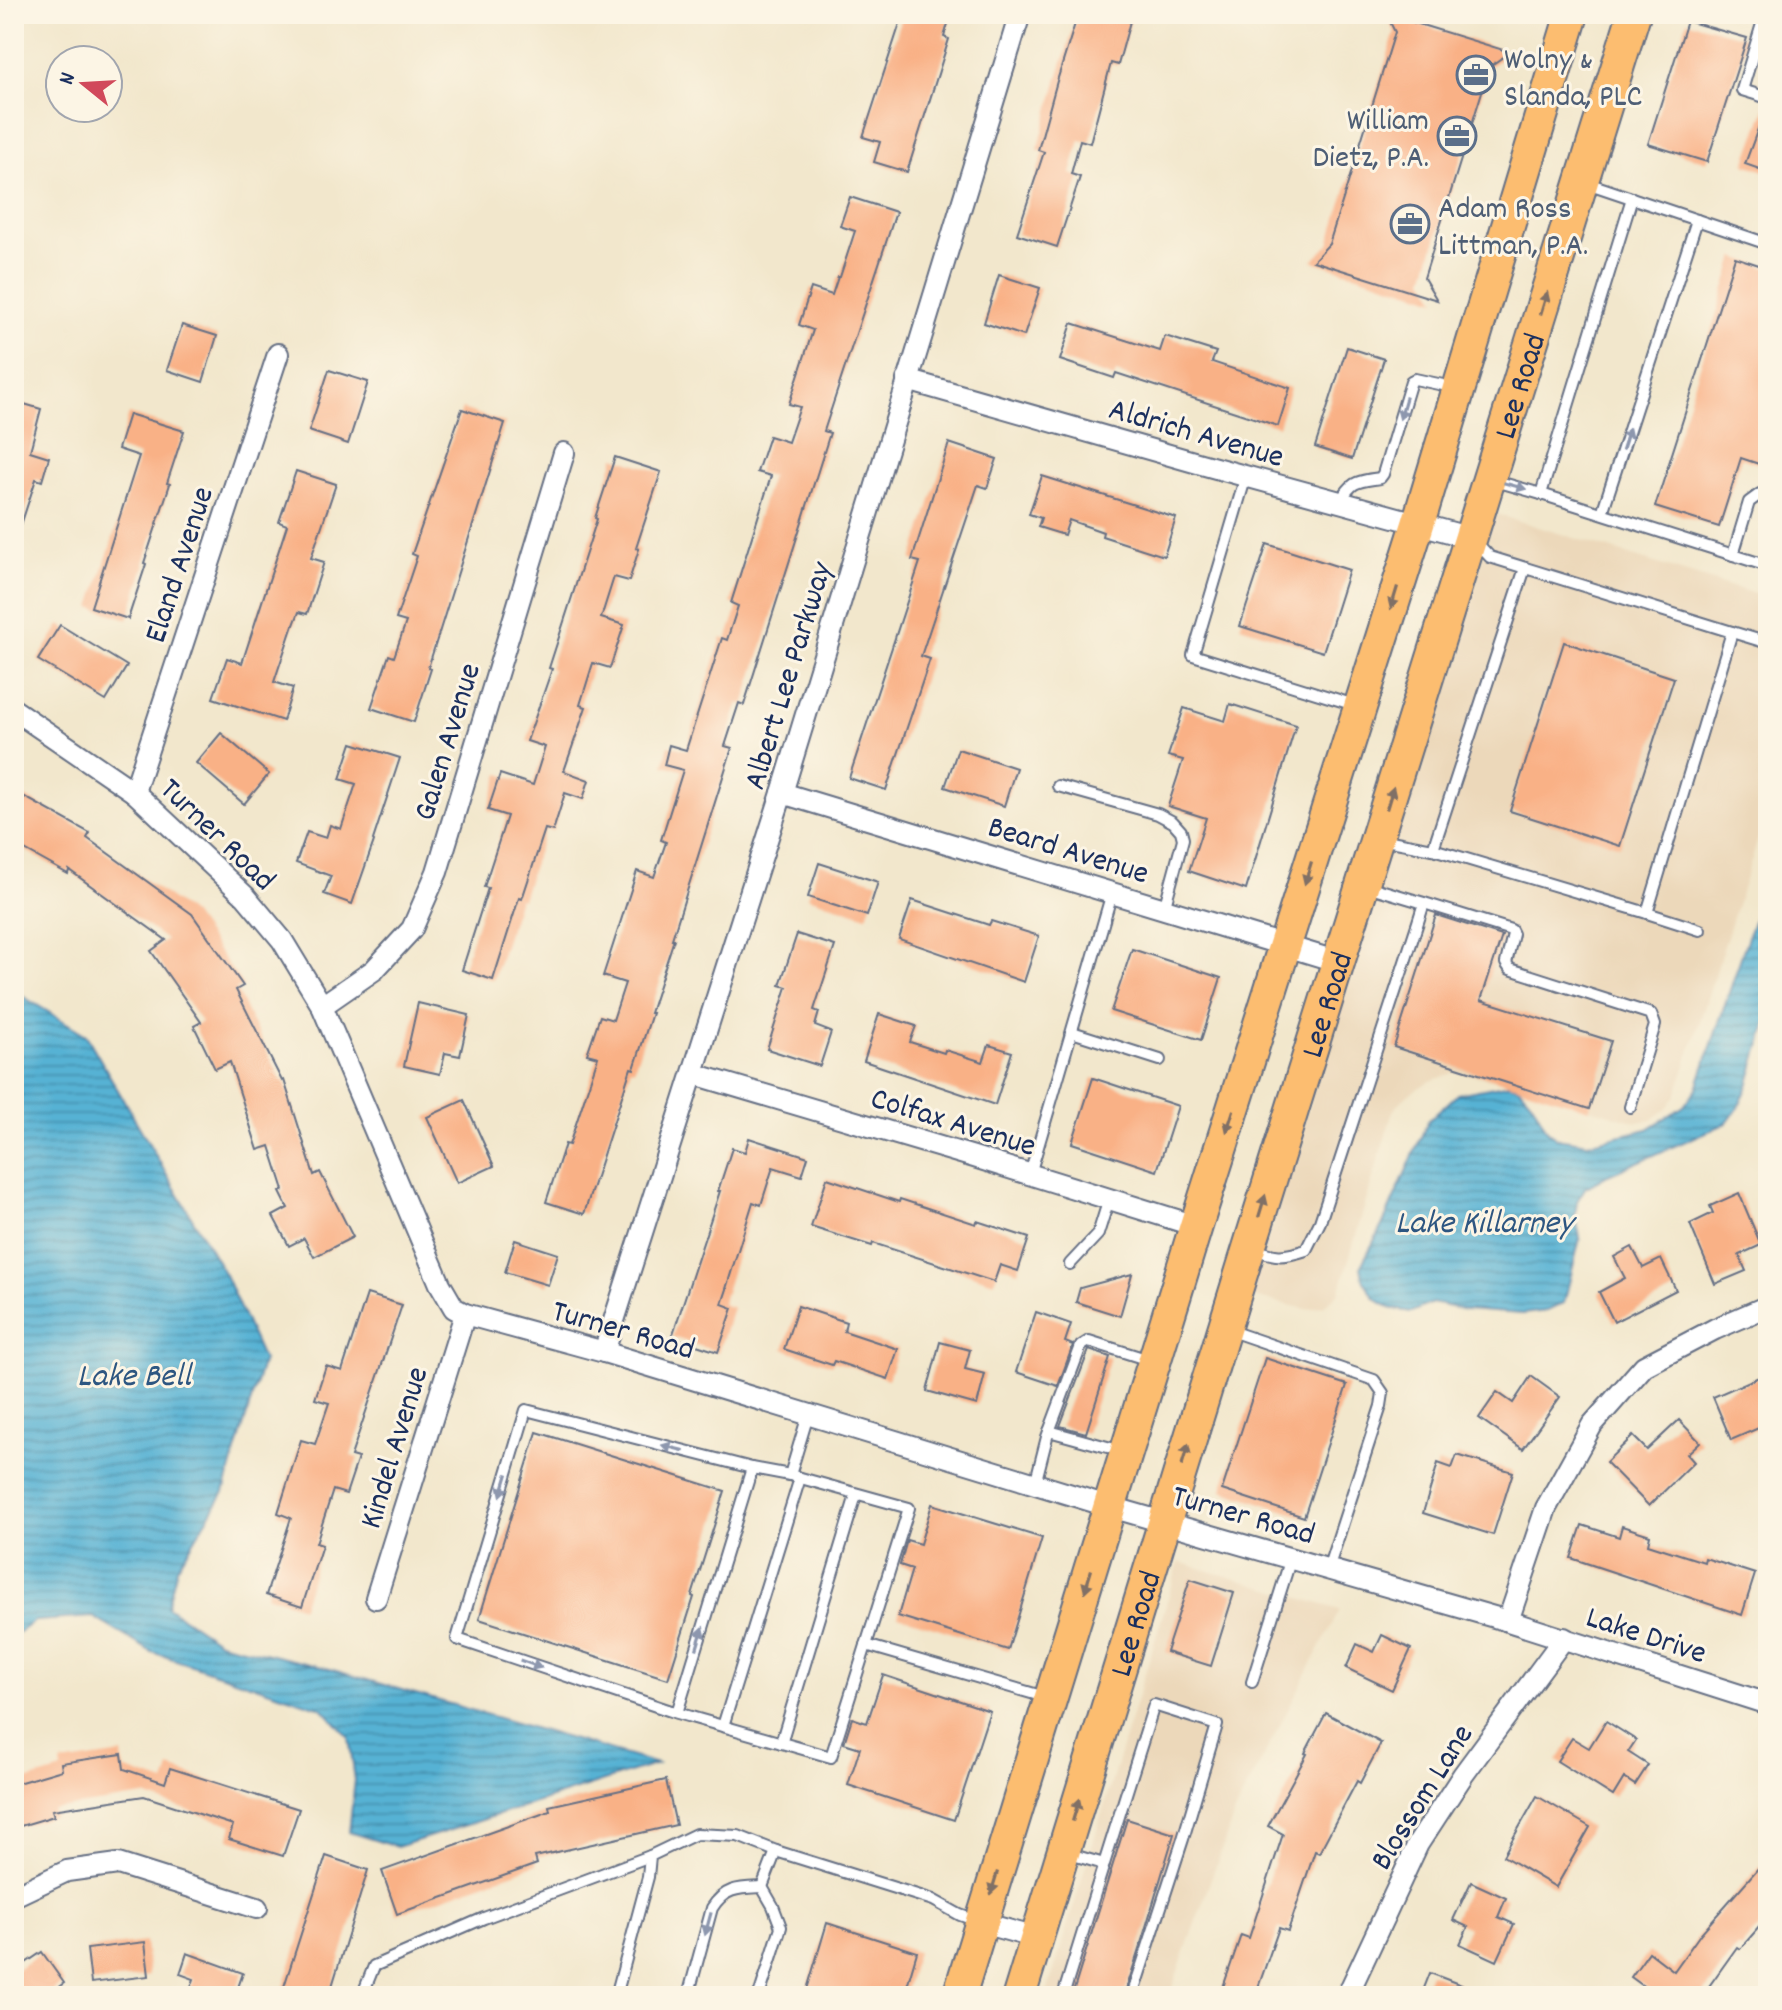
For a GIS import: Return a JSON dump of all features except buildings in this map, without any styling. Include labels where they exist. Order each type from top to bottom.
[{"type":"main road","name":"Lee Road","points":[[959,1996],[1196,1226],[1418,524],[1572,14]]},
{"type":"main road","name":"Lee Road","points":[[1019,1996],[1634,14]]},
{"type":"street","name":"Albert Lee Parkway","points":[[604,1352],[782,793],[1020,14]]},
{"type":"street","name":"Eland Avenue","points":[[134,792],[278,354]]},
{"type":"street","name":"Aldrich Avenue","points":[[907,380],[1471,538]]},
{"type":"street","name":"Galen Avenue","points":[[322,1006],[374,970],[412,929],[437,872],[564,453]]},
{"type":"street","name":"Turner Road","points":[[14,710],[134,792],[246,897],[282,940],[322,1006],[440,1284],[454,1308],[465,1314],[604,1352],[1111,1507],[1508,1621]]},
{"type":"street","name":"Beard Avenue","points":[[782,793],[1339,962]]},
{"type":"street","name":"Colfax Avenue","points":[[694,1074],[1196,1226]]},
{"type":"street","points":[[1508,1621],[1546,1508],[1592,1425],[1644,1366],[1768,1306]]},
{"type":"street","name":"Kindel Avenue","points":[[376,1598],[465,1314]]},
{"type":"street","name":"Lake Drive","points":[[1508,1621],[1768,1704]]},
{"type":"street","name":"Blossom Lane","points":[[1347,1996],[1418,1844],[1463,1775],[1564,1638]]},
{"type":"street","points":[[14,1896],[67,1871],[118,1864],[257,1908]]},
{"type":"street","points":[[982,1923],[1037,1938]]},
{"type":"lane","points":[[1765,14],[1742,90],[1768,98]]},
{"type":"lane","points":[[1582,181],[1768,244]]},
{"type":"lane","points":[[1541,494],[1632,198]]},
{"type":"lane","points":[[1602,513],[1697,220]]},
{"type":"lane","points":[[1339,502],[1351,485],[1380,478],[1383,474],[1411,381],[1415,379],[1458,389]]},
{"type":"lane","points":[[1246,476],[1193,655],[1360,706]]},
{"type":"lane","points":[[1490,479],[1768,566]]},
{"type":"lane","points":[[1733,555],[1749,502],[1760,494],[1768,497]]},
{"type":"lane","points":[[1471,538],[1490,557],[1768,643]]},
{"type":"lane","points":[[1433,849],[1525,568]]},
{"type":"lane","points":[[1647,913],[1732,632]]},
{"type":"lane","points":[[1058,786],[1158,814],[1173,822],[1181,831],[1183,839],[1164,909]]},
{"type":"lane","points":[[1377,838],[1433,849],[1700,930]]},
{"type":"lane","points":[[1363,884],[1511,930],[1513,934],[1506,963],[1510,969],[1651,1014],[1655,1025],[1630,1107]]},
{"type":"lane","points":[[1030,1174],[1112,893]]},
{"type":"lane","points":[[1249,1248],[1286,1257],[1306,1250],[1320,1222],[1424,903]]},
{"type":"lane","points":[[1072,1032],[1160,1060]]},
{"type":"lane","points":[[1070,1264],[1098,1234],[1109,1199]]},
{"type":"lane","points":[[1224,1328],[1374,1380],[1383,1393],[1328,1569]]},
{"type":"lane","points":[[1035,1484],[1049,1431],[1081,1346],[1089,1341],[1155,1362]]},
{"type":"lane","points":[[526,1410],[752,1468],[909,1508],[831,1757],[677,1713],[457,1639],[526,1410]]},
{"type":"lane","points":[[723,1726],[795,1477],[808,1415]]},
{"type":"lane","points":[[1049,1431],[1128,1453]]},
{"type":"lane","points":[[677,1713],[752,1468]]},
{"type":"lane","points":[[781,1743],[856,1495]]},
{"type":"lane","points":[[1252,1682],[1291,1558]]},
{"type":"lane","points":[[866,1645],[1051,1699]]},
{"type":"lane","points":[[1063,1996],[1154,1705],[1217,1725],[1132,1996]]},
{"type":"lane","points":[[362,1996],[374,1966],[484,1918],[650,1856],[696,1834],[738,1836],[776,1851],[933,1900],[982,1923]]},
{"type":"lane","points":[[762,1887],[776,1851]]},
{"type":"lane","points":[[1063,1852],[1104,1864]]},
{"type":"lane","points":[[616,1996],[648,1877],[650,1856]]},
{"type":"lane","points":[[688,1996],[712,1908],[719,1897],[739,1888],[762,1887]]},
{"type":"lane","points":[[759,1996],[781,1927],[762,1887]]},
{"type":"shaded area","points":[[1493,513],[1768,598],[1768,808],[1676,1096],[1665,1110],[1653,1119],[1636,1122],[1500,1081],[1456,1072],[1428,1082],[1406,1096],[1393,1111],[1339,1292],[1325,1305],[1306,1309],[1249,1296]]},
{"type":"shaded area","points":[[1179,1562],[1340,1610],[1236,1809],[1169,1996],[1046,1996]]},
{"type":"water","name":"Lake Killarney","points":[[1768,877],[1768,1020],[1738,1108],[1727,1123],[1585,1188],[1577,1201],[1575,1214],[1580,1238],[1564,1303],[1547,1311],[1522,1314],[1466,1310],[1432,1303],[1411,1312],[1390,1308],[1375,1298],[1363,1279],[1361,1266],[1384,1222],[1428,1121],[1458,1094],[1510,1084],[1519,1087],[1532,1102],[1547,1130],[1556,1138],[1588,1143],[1648,1129],[1684,1106],[1697,1088]]},
{"type":"water","name":"Lake Bell","points":[[14,991],[86,1035],[225,1275],[263,1360],[224,1492],[177,1568],[167,1607],[219,1642],[326,1668],[657,1764],[397,1847],[349,1832],[355,1780],[349,1737],[322,1708],[152,1652],[93,1617],[35,1621],[14,1635]]},
{"type":"place","name":"Wolny & Slanda, PLC","points":[[1476,75]]},
{"type":"place","name":"William Dietz, P.A.","points":[[1457,136]]},
{"type":"place","name":"Adam Ross Littman, P.A.","points":[[1410,224]]}]
